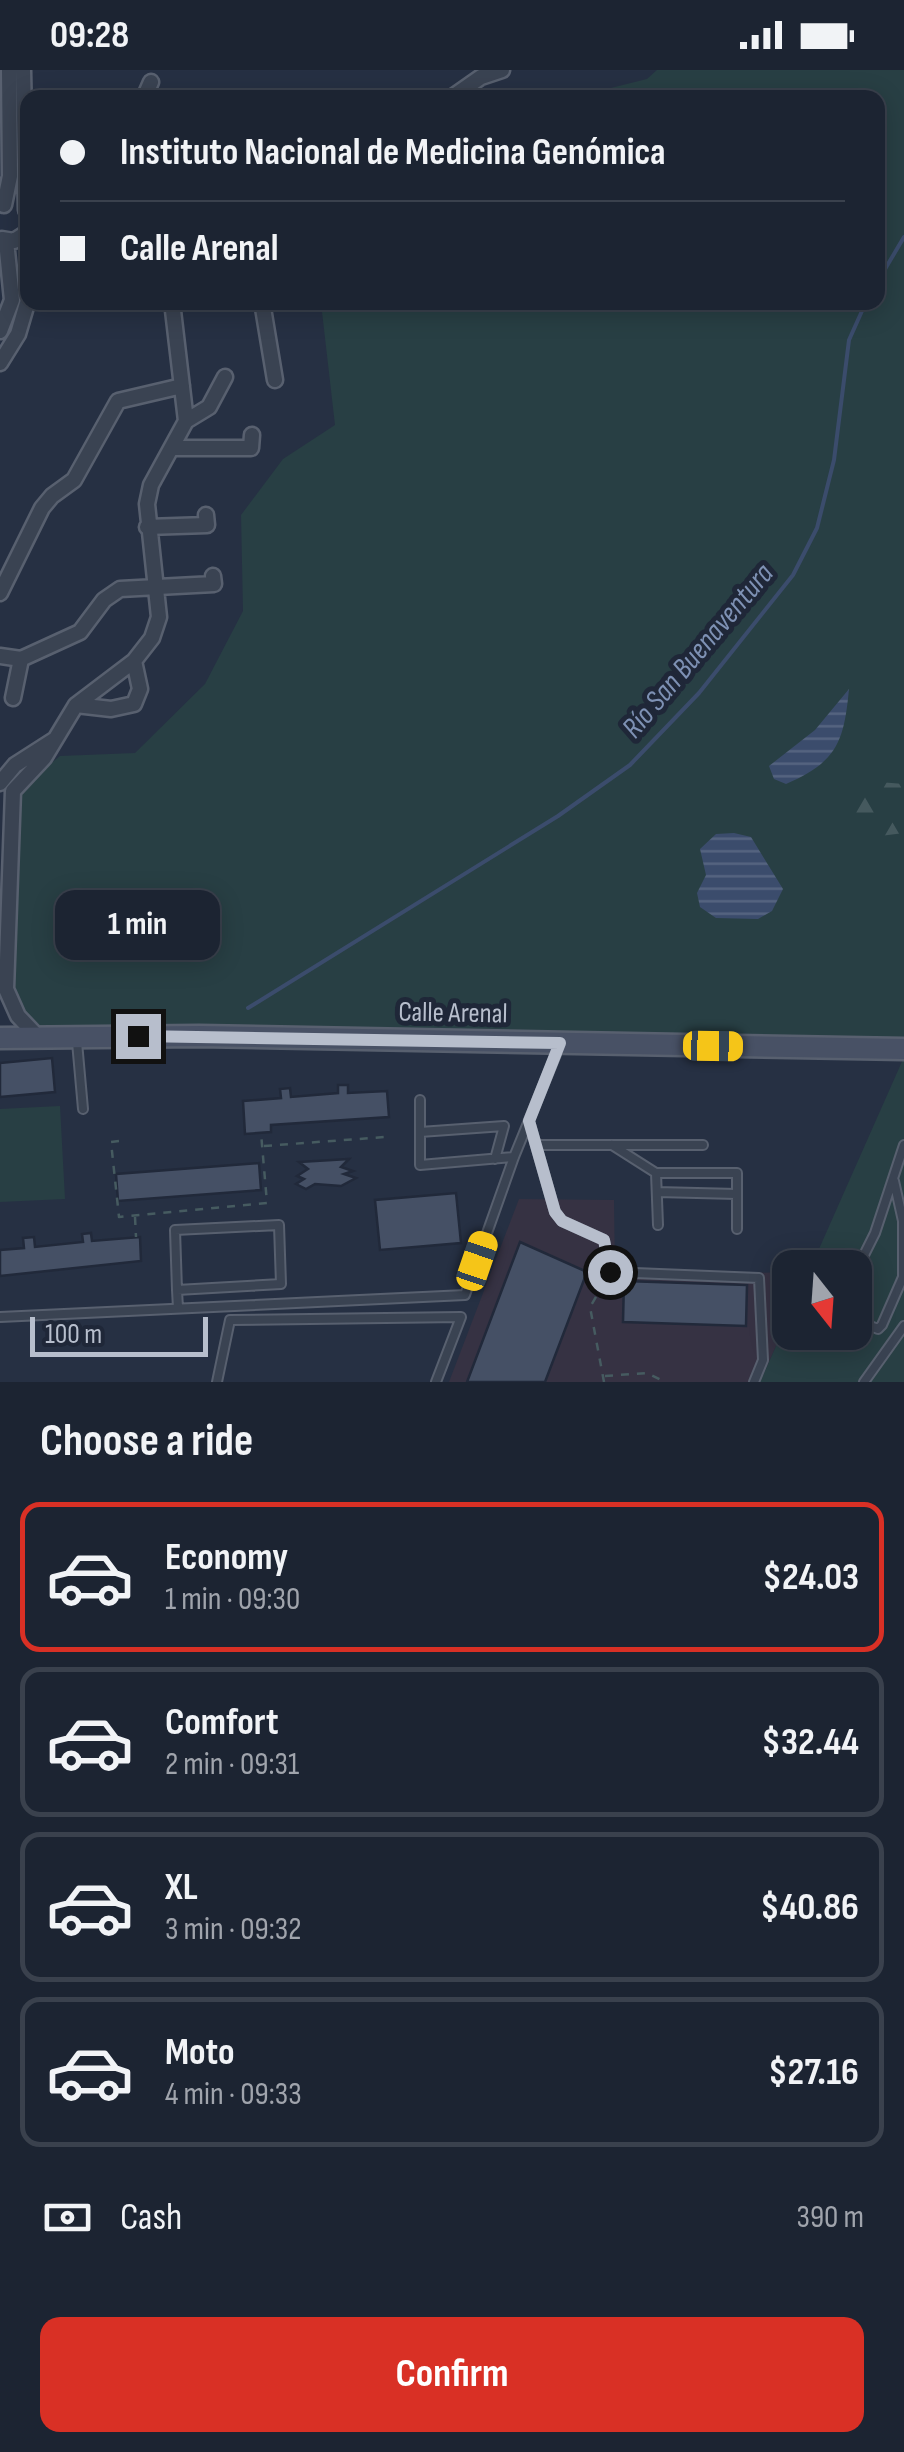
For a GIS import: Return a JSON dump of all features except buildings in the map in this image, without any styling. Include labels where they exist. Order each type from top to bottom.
[{"type":"street","points":[[2,206],[10,176],[8,70]]},
{"type":"street","points":[[462,90],[481,77],[502,70]]},
{"type":"street","points":[[148,90],[151,82]]},
{"type":"street","points":[[0,332],[12,300],[3,240]]},
{"type":"street","points":[[0,363],[18,334],[25,310]]},
{"type":"street","points":[[173,310],[186,422]]},
{"type":"street","points":[[263,310],[275,380]]},
{"type":"street","points":[[38,1038],[18,1016],[6,989],[13,791],[44,758],[76,704],[134,661],[152,638],[158,617],[146,504],[151,485],[186,422],[208,407],[225,378]]},
{"type":"street","points":[[0,592],[42,508],[74,480],[118,401],[182,386]]},
{"type":"street","points":[[172,448],[251,448],[252,435]]},
{"type":"street","points":[[148,526],[206,524],[206,515]]},
{"type":"street","points":[[0,656],[21,659],[80,632],[111,594],[120,589],[214,584],[214,576]]},
{"type":"street","points":[[13,698],[21,659]]},
{"type":"street","points":[[76,704],[111,709],[134,704],[140,689],[134,661]]},
{"type":"street","points":[[0,784],[15,764],[54,740]]},
{"type":"street","name":"Calle Arenal","points":[[0,1038],[904,1049]]},
{"type":"lane","points":[[77,1037],[83,1109]]},
{"type":"lane","points":[[0,1317],[465,1295],[560,1043]]},
{"type":"lane","points":[[420,1100],[420,1165],[514,1157]]},
{"type":"lane","points":[[529,1121],[555,1212],[562,1221],[604,1240],[610,1272],[759,1278],[763,1360],[754,1382]]},
{"type":"lane","points":[[420,1132],[504,1126],[495,1159]]},
{"type":"lane","points":[[612,1145],[656,1172],[736,1173],[737,1230]]},
{"type":"lane","points":[[536,1146],[703,1145]]},
{"type":"lane","points":[[866,1250],[904,1145]]},
{"type":"lane","points":[[656,1172],[658,1224]]},
{"type":"lane","points":[[872,1326],[882,1326],[903,1278],[904,1221],[894,1181]]},
{"type":"lane","points":[[657,1192],[737,1194]]},
{"type":"lane","points":[[178,1290],[280,1284],[279,1225],[175,1230],[178,1308]]},
{"type":"lane","points":[[216,1382],[230,1320],[461,1316],[436,1382]]},
{"type":"lane","points":[[864,1382],[904,1326]]},
{"type":"path","points":[[119,1141],[111,1142],[118,1217],[268,1204],[261,1133]]},
{"type":"path","points":[[262,1146],[385,1136]]},
{"type":"path","points":[[135,1216],[136,1237]]},
{"type":"path","points":[[610,1272],[590,1306],[604,1379],[648,1373],[665,1382]]},
{"type":"shaded area","points":[[519,1199],[614,1200],[615,1276],[772,1272],[774,1350],[760,1382],[449,1382]]},
{"type":"green space","points":[[657,70],[904,70],[904,1044],[40,1030],[12,1001],[22,787],[60,756],[135,753],[205,684],[243,611],[241,515],[283,459],[335,425],[322,310],[885,310],[885,90],[603,90],[647,79]]},
{"type":"green space","points":[[866,781],[904,784],[904,833],[880,836],[820,807]]},
{"type":"green space","points":[[904,1057],[904,1382],[760,1382],[774,1350],[872,1350],[872,1250],[819,1250]]},
{"type":"green space","points":[[60,1106],[65,1199],[0,1202],[0,1109]]},
{"type":"water","points":[[849,689],[840,737],[827,758],[786,784],[774,779],[769,766],[815,730]]},
{"type":"water","points":[[716,834],[751,837],[783,889],[772,911],[758,919],[716,918],[700,907],[697,893],[706,875],[700,849]]},
{"type":"waterway","name":"Río San Buenaventura","points":[[885,269],[904,237]]},
{"type":"waterway","name":"Río San Buenaventura","points":[[248,1008],[558,816],[630,765],[699,693],[793,575],[817,528],[834,460],[849,340],[862,310]]},
{"type":"route","points":[[138,1036],[560,1043],[529,1121],[555,1212],[562,1221],[604,1240],[610,1272]]}]
